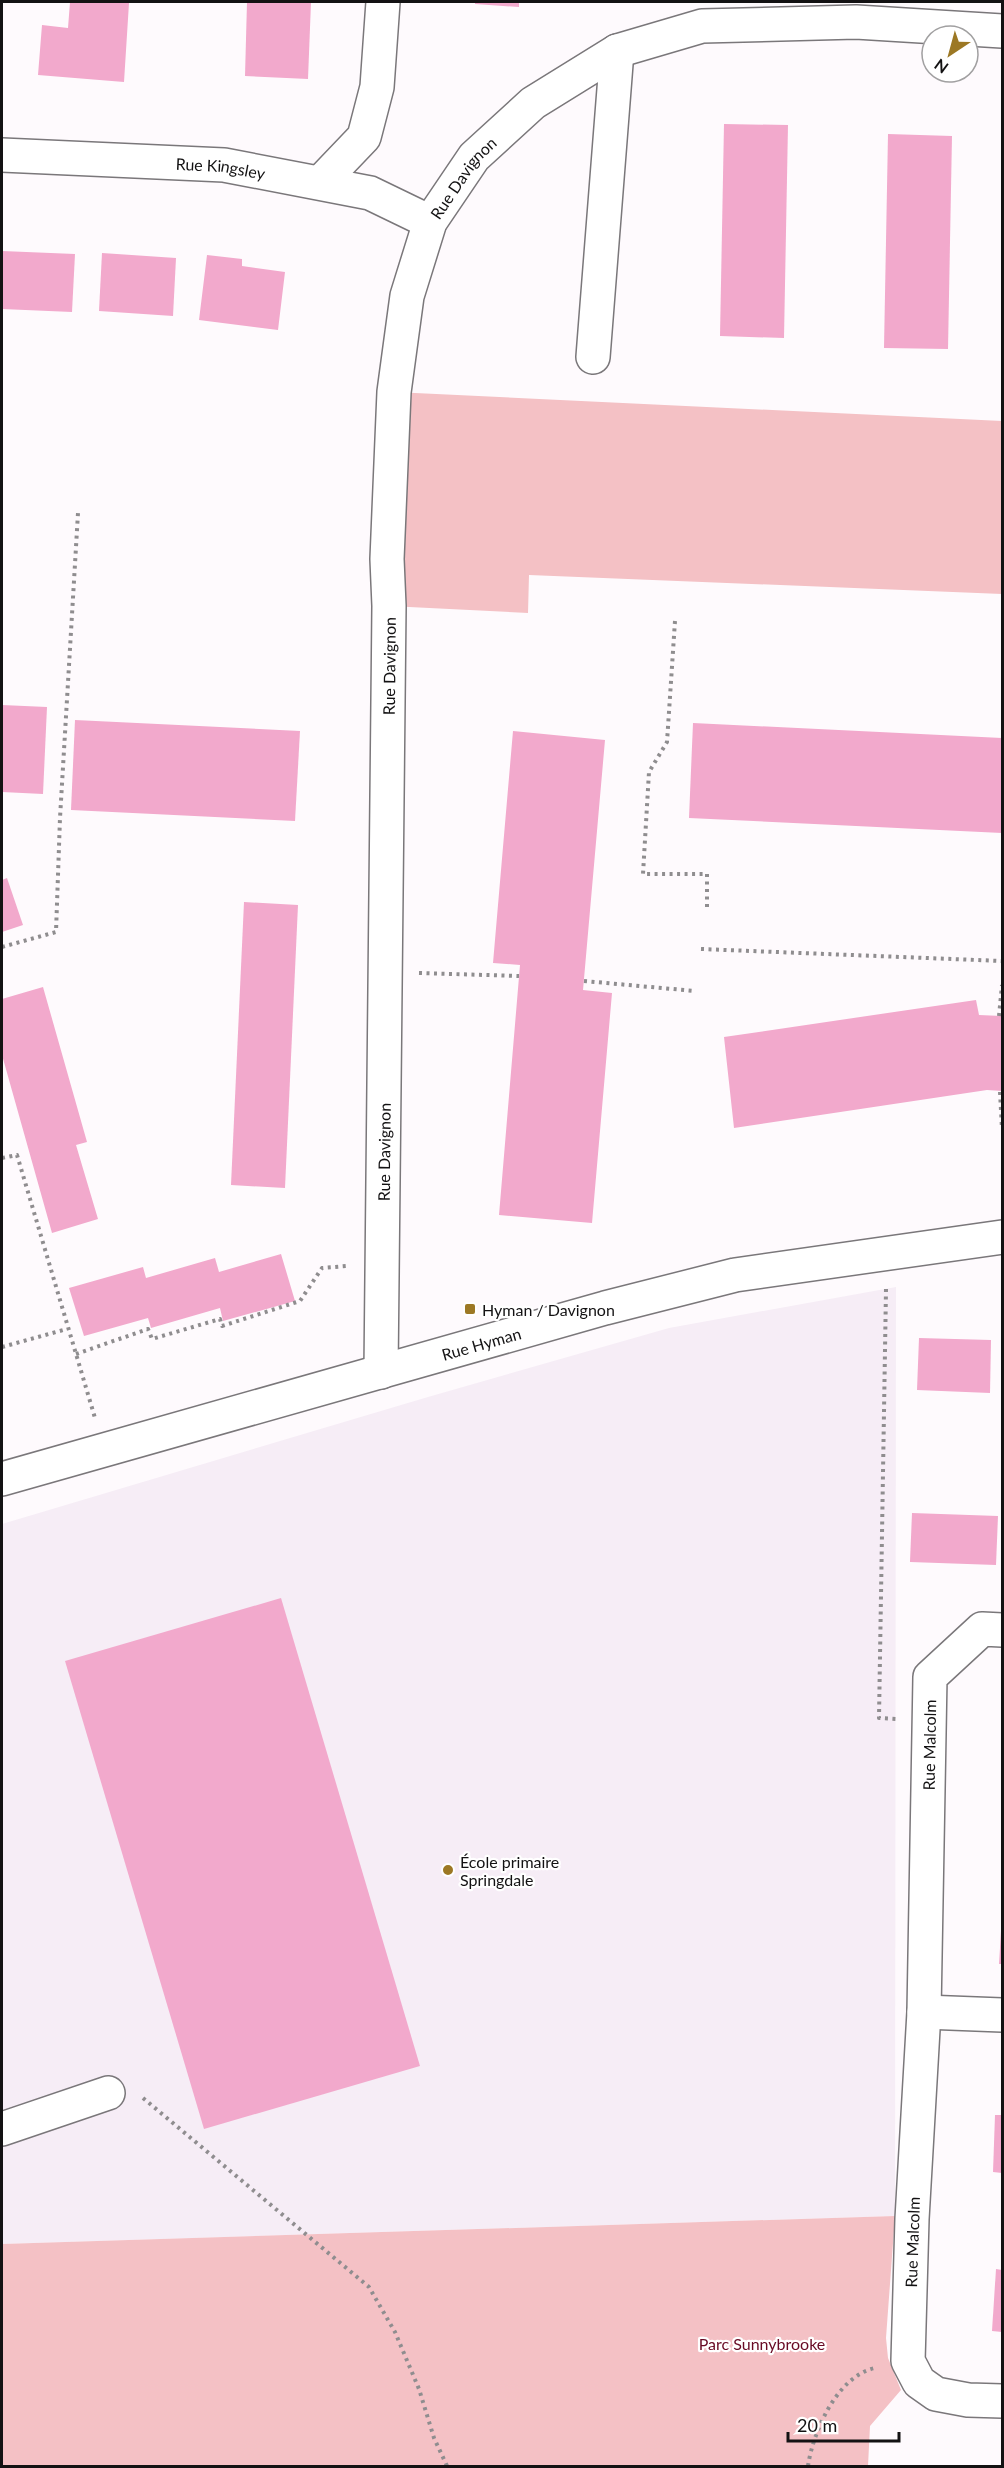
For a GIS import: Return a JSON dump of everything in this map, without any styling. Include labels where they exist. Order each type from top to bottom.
[{"type":"street","points":[[321,182],[364,137],[377,87],[383,2]]},
{"type":"street","name":"Rue Davignon","points":[[381,1372],[387,560],[394,392],[407,296],[430,222],[474,157],[533,103],[617,51],[702,26],[857,12],[1002,31]]},
{"type":"street","points":[[593,357],[617,51]]},
{"type":"street","name":"Rue Kingsley","points":[[2,155],[224,165],[370,193],[430,222]]},
{"type":"street","name":"Rue Hyman","points":[[2,1479],[605,1308],[735,1275],[1002,1237]]},
{"type":"street","name":"Rue Malcolm","points":[[908,2361],[912,2218],[924,2012],[930,1677],[982,1629],[1002,1630]]},
{"type":"street","points":[[924,2012],[1002,2015]]},
{"type":"street","points":[[2,2129],[122,2092]]},
{"type":"street","points":[[908,2361],[919,2382],[936,2394],[968,2400],[1002,2401]]},
{"type":"path","points":[[2,947],[56,932],[60,818],[78,513]]},
{"type":"path","points":[[675,621],[667,742],[649,772],[643,874],[706,874],[707,911]]},
{"type":"path","points":[[701,949],[1002,961]]},
{"type":"path","points":[[385,972],[519,976]]},
{"type":"path","points":[[584,981],[695,991]]},
{"type":"path","points":[[999,1016],[1002,985]]},
{"type":"path","points":[[1000,1092],[1002,1129]]},
{"type":"path","points":[[2,1158],[17,1155],[67,1329],[105,1450]]},
{"type":"path","points":[[886,1253],[879,1718],[929,1721]]},
{"type":"path","points":[[75,1354],[148,1329],[152,1339],[220,1319],[222,1326],[300,1301],[322,1268],[355,1265]]},
{"type":"path","points":[[2,1347],[67,1329]]},
{"type":"path","points":[[122,2092],[369,2288],[395,2332],[419,2389],[434,2438],[447,2466]]},
{"type":"path","points":[[808,2466],[820,2423],[828,2408],[846,2385],[870,2369],[908,2361]]},
{"type":"shaded area","name":"École primaire Springdale","points":[[896,1287],[895,2216],[2,2244],[2,1524],[669,1328]]},
{"type":"green space","points":[[394,392],[1002,421],[1002,594],[529,575],[528,613],[389,606]]},
{"type":"green space","name":"Parc Sunnybrooke","points":[[895,2216],[886,2338],[888,2358],[901,2390],[870,2426],[868,2466],[2,2466],[2,2244]]},
{"type":"building","points":[[70,2],[129,3],[124,82],[38,75],[42,25],[68,28]]},
{"type":"building","points":[[247,2],[311,2],[308,79],[245,76]]},
{"type":"building","points":[[475,2],[519,2],[519,7],[475,4]]},
{"type":"building","points":[[724,124],[788,125],[784,338],[720,336]]},
{"type":"building","points":[[888,134],[952,136],[948,349],[884,348]]},
{"type":"building","points":[[2,251],[75,254],[72,312],[2,309]]},
{"type":"building","points":[[102,253],[176,258],[173,316],[99,311]]},
{"type":"building","points":[[207,255],[242,259],[242,266],[285,272],[278,330],[199,320]]},
{"type":"building","points":[[2,705],[47,707],[43,794],[2,792]]},
{"type":"building","points":[[75,720],[300,731],[295,821],[71,810]]},
{"type":"building","points":[[693,723],[1002,738],[1002,833],[689,818]]},
{"type":"building","points":[[513,731],[605,740],[583,990],[612,993],[592,1223],[499,1215],[520,965],[493,963]]},
{"type":"building","points":[[7,878],[23,925],[2,932],[2,880]]},
{"type":"building","points":[[244,902],[298,905],[285,1188],[231,1185]]},
{"type":"building","points":[[43,987],[87,1142],[76,1145],[98,1219],[52,1233],[2,1055],[2,999]]},
{"type":"building","points":[[976,1000],[979,1015],[1002,1016],[1002,1091],[987,1090],[734,1128],[724,1037]]},
{"type":"building","points":[[281,1254],[295,1301],[223,1321],[220,1308],[151,1328],[148,1318],[84,1336],[69,1288],[143,1267],[146,1278],[215,1258],[219,1272]]},
{"type":"building","points":[[919,1338],[991,1340],[990,1393],[917,1390]]},
{"type":"building","points":[[912,1513],[998,1516],[996,1565],[910,1562]]},
{"type":"building","points":[[281,1598],[420,2066],[204,2129],[65,1661]]},
{"type":"building","points":[[1001,1931],[1002,1964],[999,1964]]},
{"type":"building","points":[[995,2115],[1002,2115],[1002,2173],[993,2172]]},
{"type":"building","points":[[996,2269],[1002,2270],[1002,2332],[992,2331]]},
{"type":"place","name":"Hyman / Davignon","points":[[470,1309]]},
{"type":"place","name":"École primaire Springdale","points":[[448,1870]]}]
